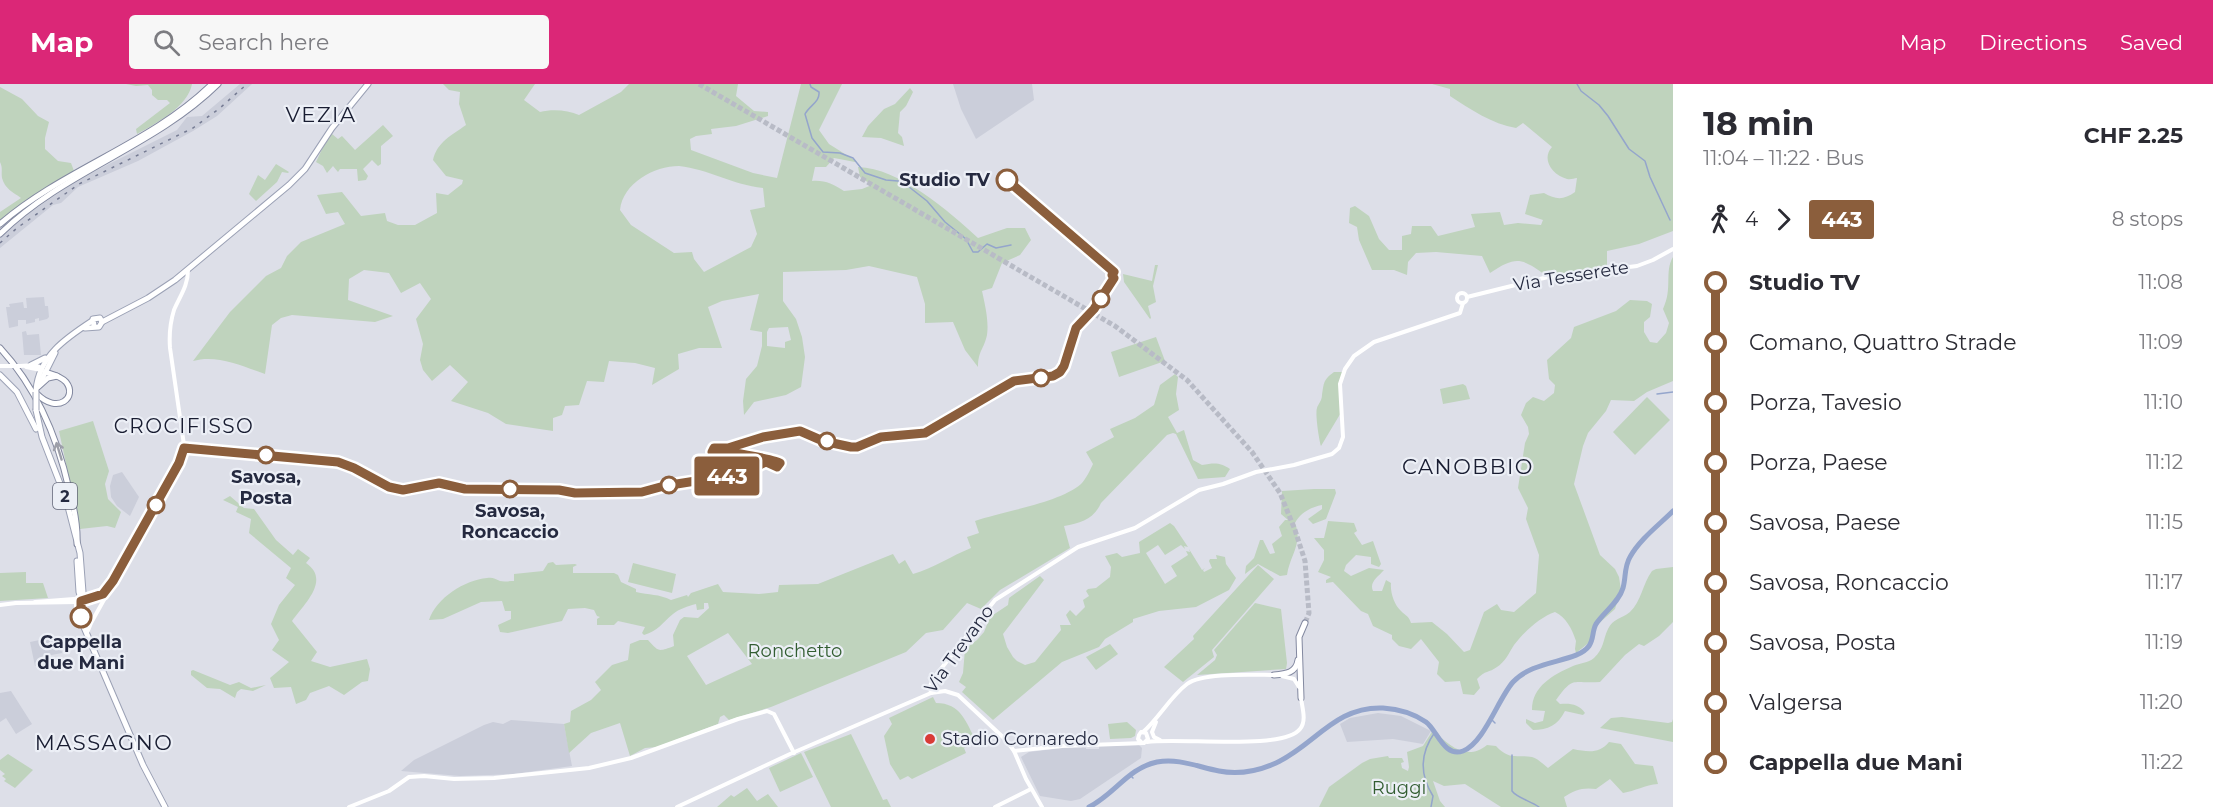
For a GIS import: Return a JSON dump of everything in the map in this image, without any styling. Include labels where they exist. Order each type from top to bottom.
[{"type":"main road","points":[[0,224],[52,186],[165,121],[212,84]]},
{"type":"main road","points":[[0,234],[46,196],[168,124],[196,104],[218,84]]},
{"type":"main road","points":[[175,280],[300,176],[332,128],[368,84]]},
{"type":"main road","name":"Via Tesserete","points":[[1467,297],[1541,278],[1637,266],[1673,249]]},
{"type":"main road","points":[[86,632],[184,451],[169,339],[173,315],[186,286],[188,270]]},
{"type":"main road","points":[[175,280],[183,280],[186,286]]},
{"type":"main road","name":"2","points":[[165,807],[143,765],[86,632],[81,601],[82,570],[77,544],[66,499],[38,425],[35,389],[51,353],[68,337],[93,323],[99,327],[101,320],[127,309],[175,280]]},
{"type":"main road","points":[[1462,293],[1467,297],[1463,303],[1458,301],[1457,296],[1462,293]]},
{"type":"main road","name":"Via Trevano","points":[[677,807],[931,693],[932,680],[990,605],[1007,590],[1076,548],[1135,528],[1199,490],[1256,472],[1325,458],[1337,450],[1342,441],[1344,430],[1340,384],[1349,362],[1370,343],[1460,313],[1463,303]]},
{"type":"main road","name":"2","points":[[42,370],[68,337]]},
{"type":"main road","points":[[0,348],[49,404],[61,404],[68,398],[69,390],[66,382],[31,365]]},
{"type":"main road","points":[[0,366],[31,365],[40,362],[51,353]]},
{"type":"main road","points":[[20,366],[42,370]]},
{"type":"main road","points":[[0,375],[17,392],[46,449]]},
{"type":"main road","points":[[35,389],[47,379],[57,376]]},
{"type":"main road","points":[[35,389],[52,431],[67,479],[76,520],[77,544]]},
{"type":"main road","points":[[81,601],[103,594],[113,581]]},
{"type":"main road","points":[[0,605],[74,599],[97,601],[105,597]]},
{"type":"main road","points":[[1129,742],[1159,717],[1182,688],[1195,679],[1208,676],[1274,675],[1287,673],[1296,668],[1298,661],[1296,634],[1305,620],[1299,637],[1301,698]]},
{"type":"main road","points":[[1159,717],[1152,730],[1154,737],[1159,740],[1247,742],[1288,737],[1299,731],[1302,726],[1303,714],[1298,684],[1294,679],[1274,675]]},
{"type":"main road","points":[[931,693],[945,691],[960,696],[1006,740],[1014,751],[1042,807]]},
{"type":"main road","points":[[349,807],[381,794],[415,776],[466,779],[506,778],[616,763],[738,719],[767,711],[774,714],[794,753]]},
{"type":"main road","points":[[1143,732],[1148,736],[1147,742]]},
{"type":"main road","points":[[1138,736],[1141,742]]},
{"type":"main road","points":[[1014,751],[1129,742],[1175,741]]},
{"type":"main road","points":[[994,807],[1031,789]]},
{"type":"shaded area","points":[[240,84],[252,84],[217,116],[138,161],[78,187],[61,203],[53,205],[0,248],[0,238],[12,225],[77,180],[177,130],[187,117],[202,116]]},
{"type":"shaded area","points":[[953,84],[1032,84],[1034,100],[976,139],[961,109]]},
{"type":"shaded area","points":[[44,297],[45,306],[48,306],[49,317],[47,319],[39,321],[39,318],[35,319],[35,322],[26,324],[26,320],[18,320],[18,326],[9,328],[6,307],[10,307],[9,304],[23,302],[24,308],[27,308],[26,298]]},
{"type":"shaded area","points":[[26,331],[27,335],[39,334],[41,355],[24,355],[22,332]]},
{"type":"shaded area","points":[[122,472],[139,497],[130,516],[117,506],[111,497],[110,486],[113,475]]},
{"type":"shaded area","points":[[59,636],[62,653],[41,657],[42,665],[35,666],[30,642]]},
{"type":"shaded area","points":[[11,691],[32,724],[16,734],[6,718],[0,722],[0,693]]},
{"type":"shaded area","points":[[1378,713],[1401,716],[1431,731],[1423,744],[1393,739],[1347,742],[1340,724],[1350,718]]},
{"type":"shaded area","points":[[511,720],[564,724],[572,766],[514,774],[460,776],[401,771],[414,760],[484,725],[493,722],[503,724]]},
{"type":"shaded area","points":[[1139,745],[1142,748],[1141,758],[1080,799],[1071,801],[1040,796],[1021,757],[1029,752],[1062,748],[1099,749],[1099,746]]},
{"type":"green space","points":[[126,84],[192,84],[178,107],[137,134],[136,129],[170,103],[167,100],[158,100],[152,95],[152,90],[148,85]]},
{"type":"green space","points":[[443,84],[535,84],[524,100],[540,112],[560,110],[579,115],[621,92],[629,84],[738,84],[736,96],[754,111],[768,112],[768,116],[736,126],[711,129],[712,134],[690,139],[691,150],[753,173],[777,178],[801,84],[842,84],[819,130],[829,144],[856,161],[834,158],[826,167],[815,167],[812,181],[829,183],[844,191],[862,189],[872,185],[860,177],[858,167],[874,169],[922,193],[978,238],[1007,228],[1025,228],[1031,240],[1020,255],[1002,263],[992,288],[982,291],[987,330],[978,367],[965,350],[953,322],[925,323],[925,304],[917,277],[869,266],[846,270],[783,272],[783,301],[796,319],[802,337],[805,357],[801,387],[786,395],[754,402],[744,415],[746,379],[757,366],[762,346],[762,332],[750,330],[759,294],[722,301],[708,307],[722,348],[699,348],[678,354],[679,369],[652,385],[655,368],[635,363],[609,361],[604,382],[587,381],[579,405],[565,406],[562,415],[553,418],[553,431],[506,424],[488,413],[451,401],[468,382],[450,365],[432,381],[423,370],[420,360],[423,344],[416,319],[431,299],[420,283],[401,293],[389,273],[364,270],[349,279],[348,300],[393,316],[375,322],[292,315],[281,318],[272,325],[265,374],[220,360],[193,361],[230,312],[266,276],[281,268],[287,256],[301,242],[345,224],[338,212],[326,214],[317,195],[342,192],[361,216],[385,213],[387,221],[398,225],[415,225],[437,213],[436,193],[448,195],[462,184],[463,180],[446,176],[433,160],[438,148],[466,125],[459,104],[460,92],[449,90]],"holes":[[[679,166],[763,188],[765,207],[750,210],[757,234],[751,247],[704,272],[694,259],[692,252],[674,253],[631,225],[620,210],[627,192],[641,178],[660,169]],[[788,327],[791,340],[785,342],[785,348],[767,346],[769,328]]]},
{"type":"green space","points":[[1432,84],[1673,84],[1673,231],[1639,244],[1607,251],[1607,270],[1548,277],[1532,266],[1513,261],[1490,273],[1482,256],[1436,252],[1416,253],[1408,262],[1407,275],[1394,270],[1372,270],[1359,240],[1357,227],[1349,223],[1350,208],[1355,206],[1369,216],[1379,239],[1389,250],[1402,250],[1402,236],[1411,234],[1412,226],[1431,226],[1438,236],[1475,227],[1471,214],[1500,212],[1504,225],[1518,223],[1541,225],[1543,220],[1525,214],[1530,195],[1544,193],[1560,198],[1575,192],[1577,178],[1567,179],[1553,170],[1548,161],[1552,147],[1523,123],[1516,128],[1490,120],[1450,96],[1450,89]]},
{"type":"green space","points":[[0,87],[22,99],[38,116],[49,122],[45,149],[58,161],[71,163],[74,171],[24,202],[0,221],[0,212],[21,198],[7,188],[2,178]]},
{"type":"green space","points":[[910,88],[913,92],[900,112],[898,133],[902,137],[904,146],[881,138],[862,137],[868,126],[884,109],[895,104]]},
{"type":"green space","points":[[383,125],[393,136],[381,146],[381,164],[378,166],[372,160],[363,169],[368,176],[366,180],[358,181],[357,169],[340,169],[338,172],[333,166],[327,173],[323,166],[316,162],[332,134],[338,139],[342,136],[355,150]]},
{"type":"green space","points":[[276,164],[289,172],[282,172],[277,182],[256,201],[249,194],[258,175],[265,180]]},
{"type":"green space","points":[[1673,257],[1673,381],[1647,392],[1634,401],[1611,400],[1606,411],[1588,433],[1574,484],[1600,555],[1615,569],[1619,577],[1621,590],[1615,609],[1597,625],[1591,641],[1576,653],[1576,641],[1565,620],[1555,612],[1544,617],[1523,635],[1500,665],[1477,679],[1480,688],[1474,695],[1463,694],[1460,681],[1445,682],[1437,674],[1439,662],[1421,639],[1411,649],[1399,646],[1392,639],[1392,635],[1373,626],[1368,614],[1361,611],[1333,582],[1326,583],[1326,580],[1331,577],[1318,572],[1324,560],[1324,550],[1314,538],[1324,538],[1328,521],[1354,523],[1357,531],[1354,533],[1362,545],[1373,541],[1381,564],[1379,567],[1371,564],[1371,557],[1356,555],[1346,565],[1344,571],[1351,576],[1369,568],[1384,570],[1373,582],[1373,591],[1382,591],[1386,580],[1391,583],[1394,602],[1411,623],[1432,622],[1464,652],[1470,650],[1484,612],[1497,604],[1501,610],[1514,612],[1536,593],[1539,555],[1526,519],[1528,508],[1518,488],[1525,443],[1529,434],[1521,415],[1526,403],[1533,397],[1544,401],[1554,393],[1555,385],[1549,379],[1547,360],[1571,338],[1574,327],[1616,311],[1630,300],[1647,301],[1652,304],[1650,317],[1644,322],[1644,332],[1650,342],[1657,343],[1666,333],[1669,323],[1663,309],[1668,294],[1669,268]]},
{"type":"green space","points":[[1155,265],[1158,265],[1153,286],[1156,302],[1148,306],[1150,319],[1124,282],[1123,274],[1152,281]]},
{"type":"green space","points":[[1156,337],[1165,361],[1119,377],[1111,352]]},
{"type":"green space","points":[[1334,372],[1343,372],[1341,379],[1342,411],[1321,446],[1317,408],[1325,382]]},
{"type":"green space","name":"Ronchetto","points":[[1175,374],[1178,377],[1176,394],[1179,410],[1168,417],[1177,433],[1184,430],[1193,460],[1202,465],[1223,465],[1230,469],[1225,477],[1198,479],[1176,434],[1167,435],[1101,503],[1091,517],[1064,526],[1070,548],[1000,590],[981,609],[967,603],[943,630],[926,633],[906,652],[771,707],[729,720],[724,715],[720,717],[718,724],[657,747],[645,748],[630,756],[620,723],[591,733],[569,753],[564,724],[570,722],[571,711],[591,700],[601,690],[595,682],[612,665],[628,660],[630,644],[648,640],[659,650],[674,646],[673,635],[680,620],[684,617],[698,618],[709,608],[708,603],[704,603],[704,609],[697,610],[696,604],[681,609],[656,629],[644,635],[642,633],[645,627],[618,621],[614,625],[597,625],[597,619],[600,617],[594,610],[585,608],[568,609],[562,621],[508,633],[500,632],[498,625],[511,619],[511,611],[505,611],[502,601],[481,602],[443,619],[429,620],[438,604],[461,586],[478,579],[494,578],[514,581],[514,574],[543,571],[548,563],[553,562],[556,565],[577,565],[573,567],[573,573],[614,573],[618,575],[621,582],[636,589],[636,592],[671,600],[687,595],[688,597],[691,593],[718,584],[723,592],[759,594],[778,592],[779,585],[818,584],[893,554],[899,564],[905,560],[913,574],[971,548],[967,537],[979,533],[975,521],[1045,501],[1071,491],[1081,484],[1093,464],[1086,452],[1114,437],[1110,429],[1135,418],[1154,405],[1160,385]],"holes":[[[728,633],[752,664],[706,685],[687,656]]]},
{"type":"green space","points":[[1463,384],[1466,386],[1470,399],[1443,404],[1440,389]]},
{"type":"green space","points":[[1647,397],[1670,420],[1635,455],[1613,432]]},
{"type":"green space","points":[[93,421],[109,471],[105,484],[108,499],[121,512],[115,528],[107,526],[80,529],[59,431]]},
{"type":"green space","points":[[1335,489],[1336,493],[1326,519],[1313,524],[1308,519],[1322,509],[1322,505],[1306,511],[1295,523],[1298,537],[1287,575],[1280,576],[1258,564],[1245,574],[1246,566],[1254,558],[1260,540],[1263,540],[1270,554],[1275,553],[1272,544],[1282,536],[1279,527],[1285,520],[1288,520],[1281,514],[1282,491]]},
{"type":"green space","points":[[230,496],[244,508],[254,509],[276,540],[293,555],[298,549],[310,558],[306,563],[313,570],[316,584],[308,600],[292,621],[317,652],[311,661],[330,667],[367,659],[370,669],[368,681],[362,682],[344,695],[329,686],[310,693],[306,700],[296,704],[291,687],[274,688],[270,678],[289,662],[272,650],[279,640],[271,624],[279,605],[295,585],[286,578],[291,568],[249,533],[251,519],[236,512],[238,507],[223,500]]},
{"type":"green space","points":[[1170,523],[1188,547],[1184,546],[1185,549],[1181,545],[1165,555],[1158,545],[1146,553],[1165,584],[1177,576],[1171,566],[1188,555],[1186,551],[1190,552],[1189,549],[1202,570],[1205,568],[1204,572],[1212,568],[1210,559],[1217,559],[1216,555],[1225,557],[1226,564],[1236,578],[1229,590],[1196,607],[1159,611],[1133,619],[1133,622],[1105,639],[1099,647],[1062,662],[993,720],[962,692],[966,687],[959,682],[963,673],[965,649],[984,632],[990,617],[1008,605],[1009,598],[1040,576],[1044,580],[1003,634],[1007,647],[1017,661],[1025,665],[1035,662],[1061,630],[1060,625],[1071,625],[1066,615],[1070,610],[1076,616],[1085,607],[1083,600],[1089,596],[1086,591],[1096,588],[1110,577],[1111,567],[1105,556],[1117,553],[1122,557],[1140,553],[1139,542]]},
{"type":"green space","points":[[633,563],[676,574],[672,593],[628,582]]},
{"type":"green space","points":[[1258,565],[1274,579],[1212,650],[1214,657],[1183,682],[1164,667],[1194,639],[1193,636]]},
{"type":"green space","points":[[1673,567],[1673,622],[1659,636],[1644,646],[1639,644],[1625,655],[1600,682],[1574,682],[1567,687],[1556,700],[1560,704],[1577,706],[1585,713],[1583,715],[1565,711],[1552,726],[1533,730],[1526,723],[1526,719],[1535,723],[1543,721],[1545,711],[1532,710],[1536,694],[1545,682],[1558,673],[1594,658],[1602,648],[1610,625],[1634,608],[1652,571]]},
{"type":"green space","points":[[26,572],[26,583],[43,583],[48,598],[0,601],[0,573]]},
{"type":"green space","points":[[1255,603],[1281,609],[1286,669],[1197,675],[1215,660],[1217,655],[1214,650]]},
{"type":"green space","points":[[1110,644],[1118,654],[1096,670],[1086,657]]},
{"type":"green space","points":[[193,670],[230,685],[239,682],[251,688],[266,685],[253,691],[241,689],[235,698],[220,689],[207,688],[191,675]]},
{"type":"green space","name":"Stadio Cornaredo","points":[[933,697],[936,703],[951,706],[962,715],[976,741],[964,748],[966,753],[912,779],[908,776],[900,780],[890,764],[884,736],[892,724],[889,718]]},
{"type":"green space","points":[[1622,717],[1668,723],[1673,719],[1673,742],[1600,728],[1611,718]]},
{"type":"green space","points":[[1127,722],[1136,730],[1135,736],[1110,739],[1108,724]]},
{"type":"green space","name":"Ruggi","points":[[1433,730],[1458,750],[1472,752],[1487,745],[1496,746],[1505,754],[1534,758],[1548,768],[1573,749],[1593,751],[1601,749],[1609,742],[1621,744],[1635,764],[1653,766],[1658,784],[1623,793],[1610,779],[1596,789],[1575,791],[1564,797],[1567,807],[1501,807],[1465,784],[1444,786],[1433,781],[1440,801],[1445,807],[1319,807],[1329,787],[1370,759],[1388,756],[1389,758],[1402,758],[1404,762],[1401,763],[1402,768],[1408,771],[1407,752],[1423,746]]},
{"type":"green space","points":[[851,734],[883,800],[887,799],[891,807],[831,807],[804,752]]},
{"type":"green space","points":[[801,753],[813,777],[780,792],[769,768]]},
{"type":"green space","points":[[8,754],[33,770],[15,788],[4,781],[6,779],[2,776],[5,774],[0,770],[0,760]]},
{"type":"green space","points":[[747,788],[757,801],[768,794],[778,807],[717,807],[731,795],[734,797]]},
{"type":"waterway","points":[[810,84],[819,92],[819,95],[805,114],[812,138],[823,152],[840,153],[853,158],[865,173],[904,183],[927,201],[945,222],[966,239],[973,252],[978,252],[987,244],[996,248],[1011,245]]},
{"type":"waterway","points":[[1577,84],[1581,91],[1599,105],[1608,116],[1629,149],[1645,161],[1670,220]]},
{"type":"waterway","points":[[1657,394],[1673,392]]},
{"type":"waterway","points":[[1089,807],[1138,770],[1157,762],[1181,762],[1234,773],[1269,766],[1290,755],[1338,720],[1366,709],[1383,708],[1416,716],[1426,722],[1451,751],[1463,751],[1478,739],[1513,682],[1532,669],[1575,656],[1589,646],[1596,624],[1621,593],[1627,565],[1634,550],[1673,511]]},
{"type":"waterway","points":[[1491,719],[1495,723]]},
{"type":"waterway","points":[[1431,807],[1433,796],[1425,780],[1423,764],[1426,748],[1435,732]]},
{"type":"waterway","points":[[1512,755],[1512,791],[1539,807]]},
{"type":"waterway","points":[[1130,775],[1133,778]]},
{"type":"tunnel","points":[[699,84],[1115,326],[1187,380],[1252,452],[1280,493],[1305,561],[1309,613],[1305,623]]},
{"type":"railway","points":[[0,243],[17,228],[79,184],[193,128],[247,84]]},
{"type":"bus line","name":"443","points":[[81,617],[81,601],[103,594],[113,581],[179,463],[184,448],[338,462],[398,490],[411,490],[439,483],[465,489],[559,490],[575,493],[642,492],[664,486],[740,474],[766,462],[777,467],[780,463],[774,459],[727,452],[714,453],[712,451],[714,448],[728,448],[763,437],[800,431],[823,441],[851,447],[857,447],[881,437],[923,434],[980,402],[1008,383],[1053,376],[1064,366],[1076,328],[1094,309],[1114,278],[1112,275],[1114,272],[1025,198],[1007,180]]},
{"type":"place","name":"Studio TV","points":[[1007,180]]},
{"type":"place","name":"Savosa, Posta","points":[[266,455]]},
{"type":"place","name":"Savosa, Roncaccio","points":[[510,489]]},
{"type":"place","name":"Cappella due Mani","points":[[81,617]]},
{"type":"place","name":"Stadio Cornaredo","points":[[930,739]]},
{"type":"district","name":"VEZIA","points":[[321,114]]},
{"type":"district","name":"CROCIFISSO","points":[[184,426]]},
{"type":"district","name":"CANOBBIO","points":[[1468,466]]},
{"type":"district","name":"MASSAGNO","points":[[104,742]]}]
